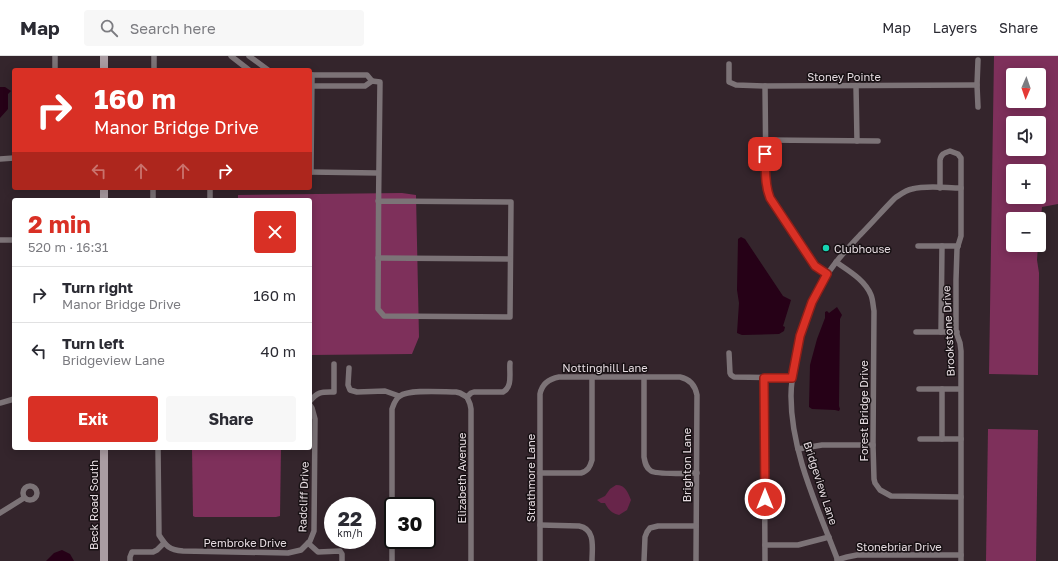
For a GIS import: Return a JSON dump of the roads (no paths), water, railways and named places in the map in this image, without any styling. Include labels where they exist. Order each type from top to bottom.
[{"type":"main road","points":[[104,56],[104,68]]},
{"type":"main road","name":"Beck Road South","points":[[104,450],[104,561]]},
{"type":"street","points":[[55,56],[55,68]]},
{"type":"street","points":[[154,56],[154,68]]},
{"type":"street","points":[[231,56],[246,68]]},
{"type":"street","points":[[249,56],[265,68]]},
{"type":"street","points":[[978,60],[978,107]]},
{"type":"street","name":"Stoney Pointe","points":[[729,64],[729,82],[736,85],[977,85]]},
{"type":"street","points":[[312,75],[367,75],[372,81],[380,82],[378,173],[378,201],[378,309],[384,316],[510,317],[511,202],[378,201]]},
{"type":"street","points":[[312,86],[366,86],[372,81]]},
{"type":"street","points":[[765,86],[767,191],[770,198],[815,266],[827,274]]},
{"type":"street","points":[[856,86],[857,140]]},
{"type":"street","points":[[765,140],[878,141]]},
{"type":"street","name":"Brookstone Drive","points":[[940,188],[940,156],[943,153],[950,151],[958,154],[961,158],[961,236],[958,246],[956,269],[957,332],[961,352],[961,558]]},
{"type":"street","points":[[0,159],[12,158]]},
{"type":"street","points":[[312,172],[378,173]]},
{"type":"street","name":"Bridgeview Lane","points":[[838,561],[805,472],[798,449],[792,419],[792,378],[800,336],[812,302],[827,274],[847,249],[895,198],[902,193],[922,187],[961,188]]},
{"type":"street","points":[[0,240],[12,240]]},
{"type":"street","points":[[918,246],[958,246]]},
{"type":"street","points":[[941,332],[942,246]]},
{"type":"street","points":[[378,258],[510,259]]},
{"type":"street","name":"Forest Bridge Drive","points":[[836,262],[860,280],[867,288],[872,299],[874,311],[873,446],[874,479],[877,487],[888,495],[897,497],[961,497]]},
{"type":"street","points":[[916,332],[957,332]]},
{"type":"street","points":[[729,353],[730,373],[734,377],[792,378]]},
{"type":"street","points":[[392,561],[392,409],[397,398],[406,392],[456,392],[467,397],[474,392],[504,392],[507,390],[509,384],[510,363]]},
{"type":"street","points":[[312,399],[316,394],[322,392],[334,392],[334,364]]},
{"type":"street","points":[[348,368],[348,385],[350,390],[357,392],[385,391],[397,398]]},
{"type":"street","points":[[540,473],[580,473],[584,472],[590,467],[592,460],[592,377]]},
{"type":"street","points":[[644,377],[644,457],[646,467],[657,473],[697,473]]},
{"type":"street","name":"Nottinghill Lane","points":[[540,394],[543,385],[550,379],[554,378],[680,377]]},
{"type":"street","name":"Brighton Lane","points":[[680,377],[688,380],[694,386],[697,400],[696,561]]},
{"type":"street","points":[[764,378],[765,561]]},
{"type":"street","points":[[919,389],[960,389]]},
{"type":"street","points":[[942,389],[942,439]]},
{"type":"street","name":"Strathmore Lane","points":[[540,394],[540,561]]},
{"type":"street","name":"Elizabeth Avenue","points":[[467,397],[471,409],[471,561]]},
{"type":"street","points":[[0,403],[12,400]]},
{"type":"street","name":"Radcliff Drive","points":[[309,542],[314,531],[315,418],[312,408]]},
{"type":"street","points":[[920,439],[961,439]]},
{"type":"street","points":[[798,449],[822,445],[873,446]]},
{"type":"street","points":[[130,561],[132,552],[153,552],[164,543],[159,535],[158,450]]},
{"type":"street","points":[[0,513],[24,498]]},
{"type":"street","points":[[540,525],[579,526],[589,531],[591,536],[592,561]]},
{"type":"street","points":[[644,561],[645,537],[650,528],[658,526],[696,526]]},
{"type":"street","points":[[765,545],[798,545],[829,537]]},
{"type":"street","points":[[309,542],[318,552],[340,551],[342,554],[342,561]]},
{"type":"street","name":"Pembroke Drive","points":[[164,543],[166,546],[175,551],[288,553],[301,550],[309,542]]},
{"type":"street","name":"Stonebriar Drive","points":[[838,561],[857,555],[961,558]]},
{"type":"place","name":"Clubhouse","points":[[826,248]]}]
